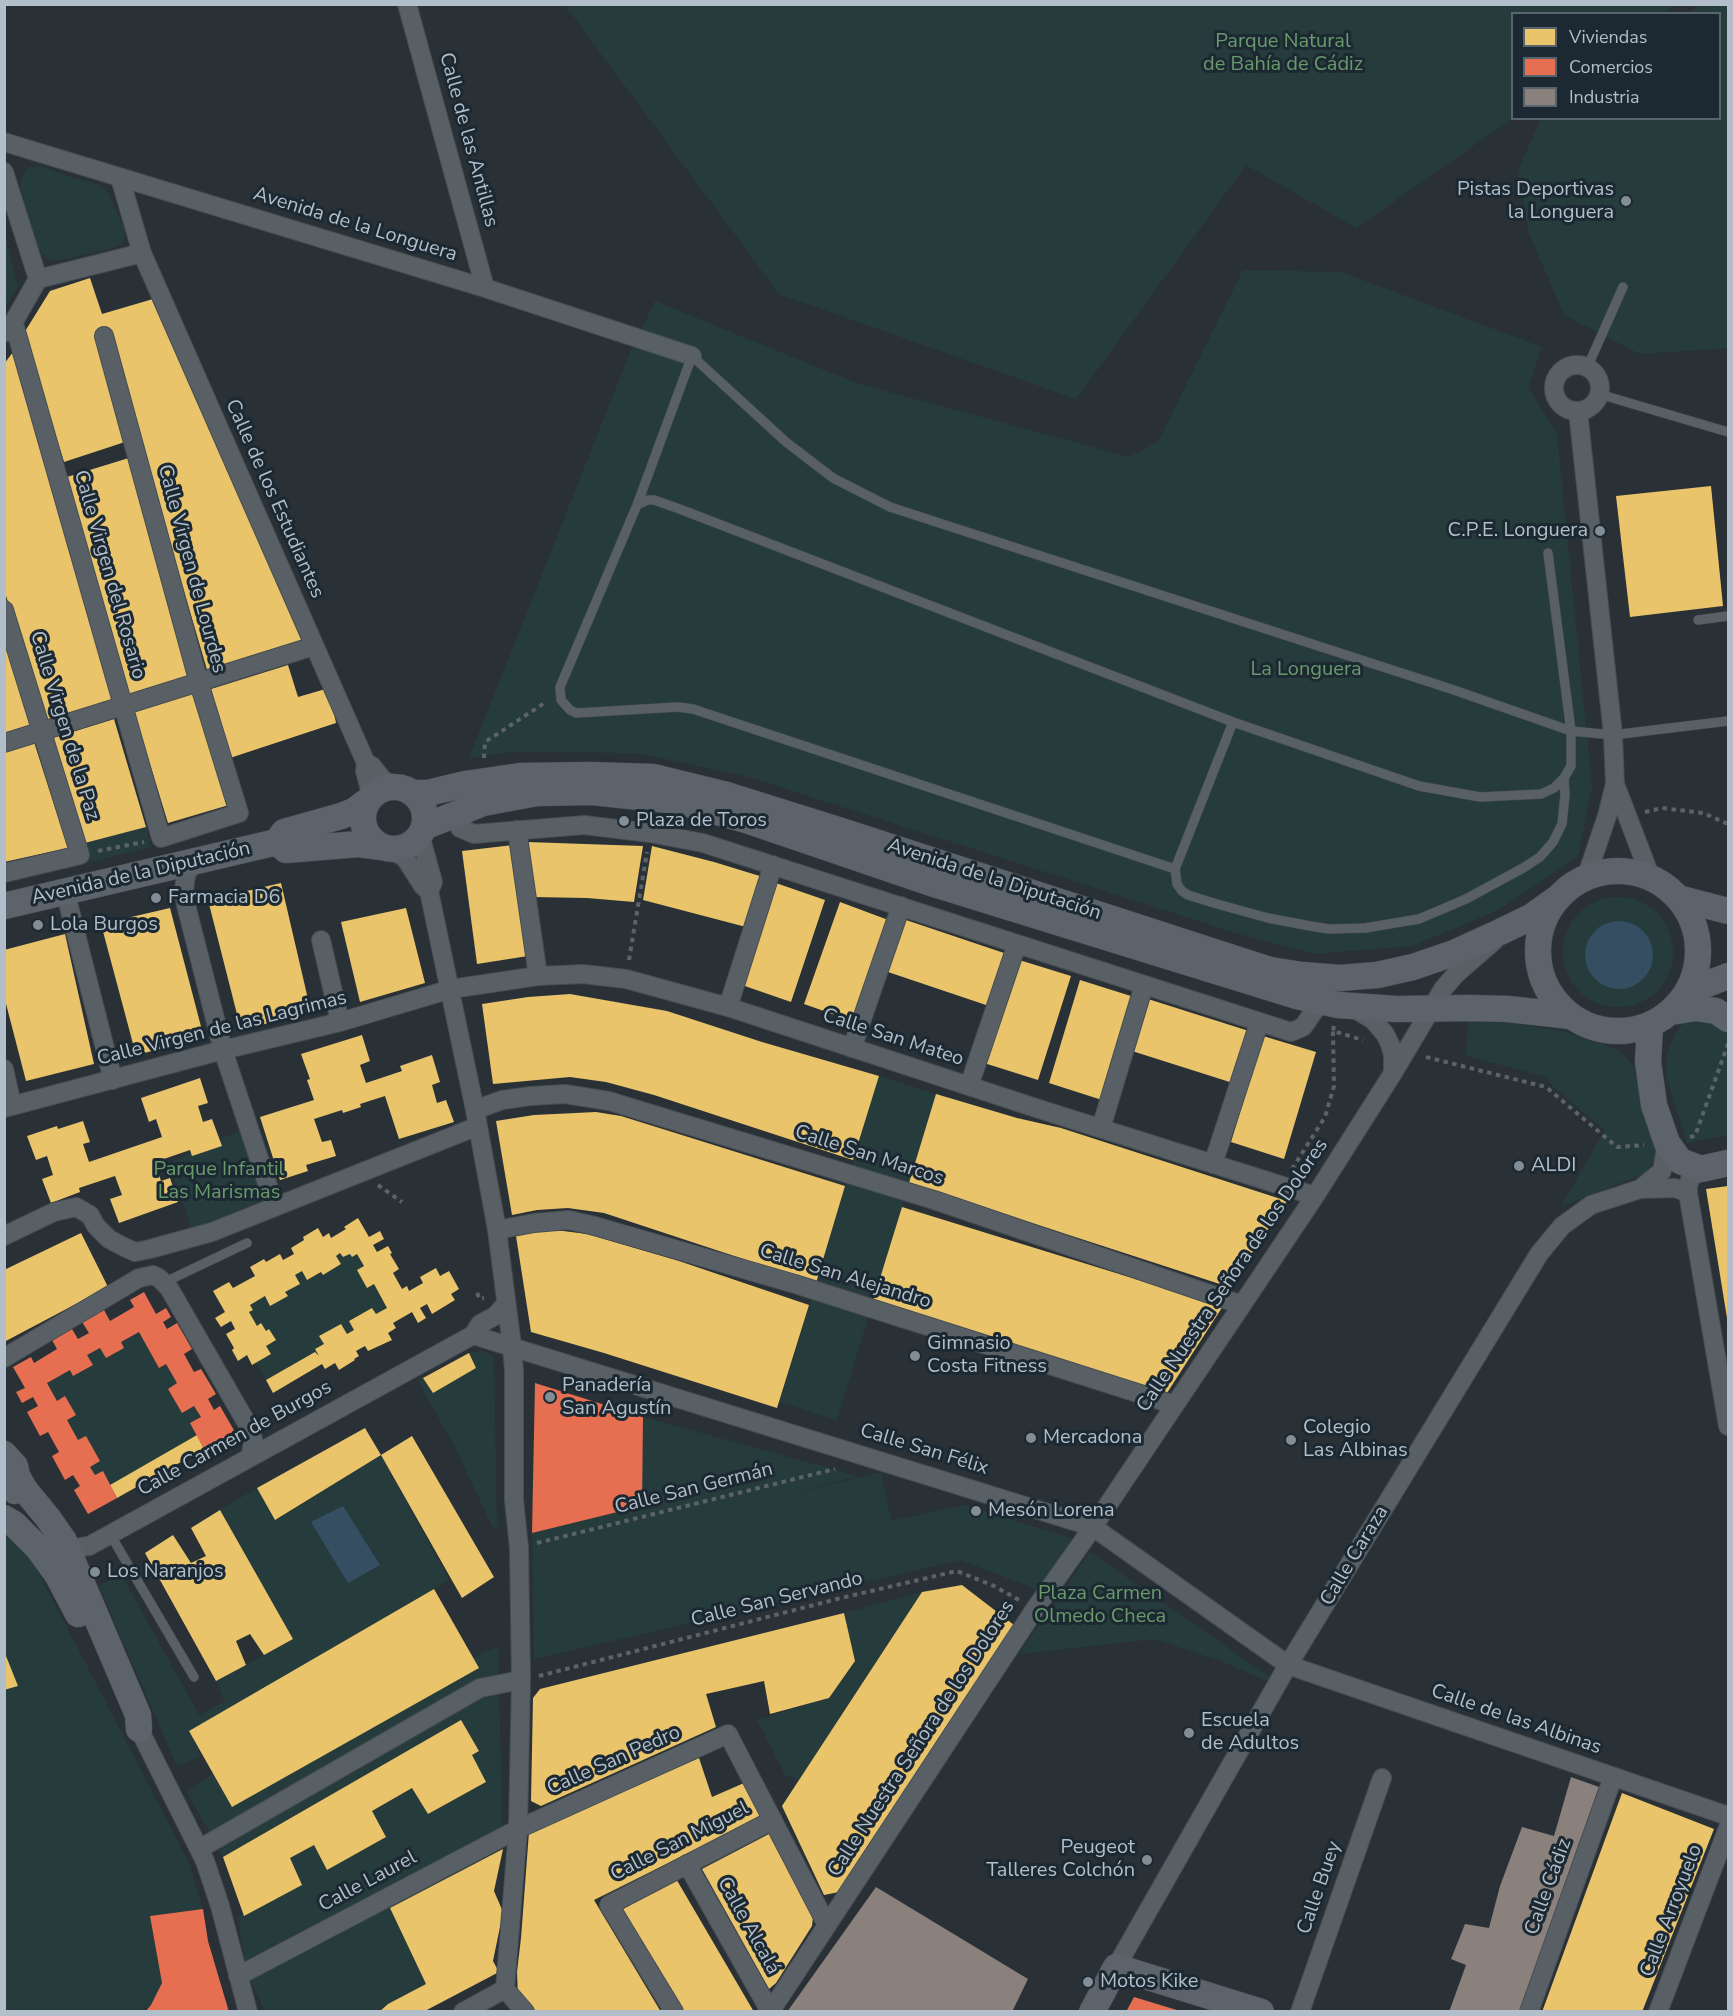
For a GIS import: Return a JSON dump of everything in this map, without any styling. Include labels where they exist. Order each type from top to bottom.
[{"type":"main road","name":"Avenida de la Diputación","points":[[405,790],[428,793],[465,784],[520,776],[654,777],[723,794],[838,830],[1270,970],[1302,975],[1340,978],[1377,975],[1413,967],[1454,953],[1509,928],[1531,917],[1559,897]]},
{"type":"main road","points":[[379,790],[405,790],[422,805],[424,812],[422,831],[407,846],[385,848],[374,842],[364,828],[362,819],[367,801],[379,790]]},
{"type":"main road","name":"Avenida de la Diputación","points":[[422,831],[452,814],[483,803],[537,793],[592,792],[678,801],[746,820],[928,882],[1269,989],[1336,1004],[1396,1009],[1508,1009],[1571,1016]]},
{"type":"main road","name":"Avenida de la Diputación","points":[[4,906],[277,842],[284,832],[341,816],[354,811],[367,801]]},
{"type":"main road","name":"Avenida de la Diputación","points":[[277,842],[286,850],[359,844],[385,848]]},
{"type":"main road","points":[[1728,1019],[1716,1011],[1696,1008],[1660,1019],[1634,1030],[1618,1031],[1601,1030],[1571,1016],[1558,1004],[1549,991],[1538,959],[1542,926],[1549,911],[1559,897],[1572,886],[1586,878],[1618,871],[1651,878],[1678,898],[1688,912],[1697,944],[1694,977],[1687,992],[1660,1019],[1648,1062],[1653,1105],[1667,1143],[1680,1161],[1701,1168],[1728,1163]]},
{"type":"main road","points":[[1678,898],[1728,911]]},
{"type":"main road","points":[[1687,992],[1728,976]]},
{"type":"main road","points":[[4,1454],[15,1467],[17,1476],[17,1487],[8,1516],[38,1548],[58,1576],[130,1720],[139,1730]]},
{"type":"main road","points":[[17,1476],[66,1546],[138,1715],[139,1730]]},
{"type":"main road","points":[[1116,1967],[1261,2012]]},
{"type":"main road","name":"Calle Caraza","points":[[1092,2012],[1116,1967]]},
{"type":"street","name":"Calle de las Antillas","points":[[407,4],[484,288]]},
{"type":"street","name":"Avenida de la Longuera","points":[[4,142],[484,288],[692,356]]},
{"type":"street","points":[[4,172],[38,279]]},
{"type":"street","name":"Calle de los Estudiantes","points":[[120,178],[142,253],[366,764],[364,771],[370,790],[367,801]]},
{"type":"street","points":[[9,330],[38,279],[142,253]]},
{"type":"street","name":"Calle Virgen del Rosario","points":[[9,330],[161,838]]},
{"type":"street","name":"Calle Virgen de Lourdes","points":[[104,336],[199,683],[239,813],[161,838]]},
{"type":"street","points":[[1572,366],[1587,368],[1598,379],[1599,394],[1589,408],[1578,411],[1563,407],[1554,395],[1555,380],[1559,373],[1572,366]]},
{"type":"street","points":[[1578,411],[1613,735],[1616,784],[1651,878]]},
{"type":"street","name":"Calle Virgen de la Paz","points":[[4,610],[80,855]]},
{"type":"street","points":[[4,743],[314,646]]},
{"type":"street","name":"Calle de los Estudiantes","points":[[366,764],[372,766],[383,780],[405,790]]},
{"type":"street","points":[[1586,878],[1616,784]]},
{"type":"street","points":[[452,814],[460,828],[474,834],[584,825],[650,833],[703,843],[1291,1032],[1297,1031],[1336,1004]]},
{"type":"street","points":[[517,830],[538,976]]},
{"type":"street","points":[[422,831],[434,882],[429,891]]},
{"type":"street","points":[[385,848],[405,858],[423,886],[429,891],[477,1118],[497,1230],[512,1346],[514,1500],[519,1548],[521,1680],[518,1829],[505,1989],[525,2012]]},
{"type":"street","points":[[4,873],[80,855]]},
{"type":"street","points":[[192,862],[186,875],[184,890],[223,1050],[275,1207]]},
{"type":"street","points":[[728,1007],[773,865]]},
{"type":"street","points":[[65,891],[113,1080]]},
{"type":"street","points":[[852,1048],[902,906]]},
{"type":"street","points":[[1399,1049],[1456,974],[1509,928]]},
{"type":"street","points":[[321,940],[340,1022]]},
{"type":"street","points":[[969,1086],[1017,944]]},
{"type":"street","name":"Calle San Mateo","points":[[451,989],[538,976],[583,974],[626,979],[728,1007],[1315,1196]]},
{"type":"street","points":[[1101,1128],[1144,985]]},
{"type":"street","name":"Calle Virgen de las Lagrimas","points":[[8,1107],[223,1050],[340,1022],[451,989]]},
{"type":"street","name":"Calle Nuestra Señora de los Dolores","points":[[770,2011],[1035,1609],[1093,1527],[1315,1196],[1393,1073],[1393,1055],[1399,1049],[1373,1020],[1336,1004]]},
{"type":"street","points":[[1213,1164],[1259,1023]]},
{"type":"street","points":[[4,1069],[8,1107]]},
{"type":"street","name":"Calle San Marcos","points":[[4,1236],[54,1212],[76,1208],[90,1215],[96,1226],[109,1239],[135,1252],[213,1232],[275,1207],[477,1118],[502,1100],[565,1094],[609,1101],[934,1200],[1242,1305]]},
{"type":"street","points":[[1640,1189],[1662,1171],[1667,1143]]},
{"type":"street","points":[[1701,1168],[1690,1179],[1688,1194],[1720,1326],[1728,1426]]},
{"type":"street","name":"Calle Caraza","points":[[1116,1967],[1288,1665],[1539,1254],[1562,1226],[1591,1205],[1640,1189],[1675,1188],[1688,1194]]},
{"type":"street","name":"Calle San Alejandro","points":[[497,1230],[534,1223],[569,1220],[595,1226],[795,1284],[1175,1405]]},
{"type":"street","points":[[4,1358],[139,1278],[153,1275],[165,1282],[249,1427],[254,1439],[251,1455]]},
{"type":"street","name":"Calle Carmen de Burgos","points":[[8,1516],[36,1536],[74,1548],[89,1546],[473,1335],[480,1324],[495,1316],[506,1304]]},
{"type":"street","points":[[473,1335],[512,1346]]},
{"type":"street","name":"Calle San Félix","points":[[512,1346],[1093,1527],[1288,1665]]},
{"type":"street","name":"Calle de las Albinas","points":[[1288,1665],[1728,1816]]},
{"type":"street","points":[[199,1849],[480,1688],[521,1680]]},
{"type":"street","points":[[139,1730],[205,1861],[220,1906],[248,2012]]},
{"type":"street","name":"Calle San Pedro","points":[[518,1829],[728,1734],[773,1820]]},
{"type":"street","name":"Calle Cádiz","points":[[1529,2012],[1613,1777]]},
{"type":"street","name":"Calle Buey","points":[[1300,2012],[1382,1778]]},
{"type":"street","points":[[773,1820],[827,1925]]},
{"type":"street","name":"Calle San Miguel","points":[[674,2012],[609,1905],[773,1820]]},
{"type":"street","name":"Calle Arroyuelo","points":[[1658,2012],[1728,1828]]},
{"type":"street","name":"Calle Laurel","points":[[238,1976],[518,1829]]},
{"type":"street","name":"Calle Alcalá","points":[[687,1864],[770,2011]]},
{"type":"street","points":[[463,2012],[505,1989]]},
{"type":"lane","points":[[1587,368],[1623,287]]},
{"type":"lane","points":[[1175,869],[693,710],[678,708],[576,713],[564,706],[560,687],[637,505],[692,356],[786,442],[832,478],[890,507],[1454,690],[1571,732],[1613,735],[1728,721]]},
{"type":"lane","points":[[1599,394],[1728,432]]},
{"type":"lane","points":[[637,505],[642,501],[654,500],[1233,722],[1419,786],[1479,797],[1541,794],[1554,788],[1571,766],[1571,732],[1548,553]]},
{"type":"lane","points":[[1698,620],[1728,616]]},
{"type":"lane","points":[[1233,722],[1175,869],[1178,884],[1188,895],[1268,918],[1329,929],[1377,927],[1419,919],[1466,899],[1523,868],[1540,857],[1553,842],[1562,824],[1564,778]]},
{"type":"lane","points":[[165,1282],[247,1243]]},
{"type":"lane","points":[[110,1534],[194,1677]]},
{"type":"path","points":[[1626,815],[1662,808],[1703,813],[1728,824]]},
{"type":"path","points":[[626,979],[650,833]]},
{"type":"path","points":[[80,855],[161,838]]},
{"type":"path","points":[[1281,1185],[1325,1117],[1334,1086],[1333,1031],[1336,1004]]},
{"type":"path","points":[[1333,1031],[1546,1087],[1617,1147],[1667,1143],[1695,1136],[1728,1044]]},
{"type":"path","name":"Calle San Germán","points":[[519,1548],[841,1467]]},
{"type":"path","name":"Calle San Servando","points":[[521,1680],[837,1599],[957,1571],[994,1586],[1035,1609]]},
{"type":"green space","name":"Parque Natural de Bahía de Cádiz","points":[[565,5],[1676,5],[1665,12],[1511,12],[1511,119],[1356,228],[1246,165],[1076,399],[779,294]]},
{"type":"green space","name":"Pistas Deportivas la Longuera","points":[[1701,5],[1728,5],[1728,348],[1640,354],[1564,315],[1528,231],[1518,170],[1541,120],[1721,120],[1721,12],[1690,12]]},
{"type":"green space","points":[[40,166],[97,184],[107,191],[125,230],[124,242],[113,248],[67,259],[53,261],[43,256],[36,243],[21,191],[21,177],[27,168]]},
{"type":"green space","points":[[4,233],[18,286],[5,308],[4,308]]},
{"type":"green space","name":"La Longuera","points":[[1243,270],[1341,272],[1542,347],[1528,387],[1557,434],[1592,787],[1578,856],[1499,910],[1411,946],[1316,954],[1239,934],[749,777],[638,753],[512,752],[469,758],[629,355],[655,301],[856,383],[1129,457],[1158,442]]},
{"type":"green space","points":[[146,827],[151,847],[86,863],[81,844]]},
{"type":"green space","points":[[1618,897],[1639,901],[1657,913],[1669,931],[1673,952],[1669,973],[1657,991],[1639,1003],[1618,1007],[1597,1003],[1579,991],[1567,973],[1563,952],[1567,931],[1579,913],[1597,901]]},
{"type":"green space","points":[[1710,1021],[1728,1028],[1728,1135],[1687,1143],[1666,1076],[1667,1053],[1675,1034],[1683,1023]]},
{"type":"green space","points":[[1468,1022],[1513,1023],[1565,1032],[1618,1050],[1633,1065],[1657,1155],[1645,1174],[1561,1206],[1605,1130],[1552,1086],[1547,1077],[1466,1056]]},
{"type":"green space","points":[[879,1076],[936,1094],[837,1420],[780,1402]]},
{"type":"green space","name":"Parque Infantil Las Marismas","points":[[243,1129],[273,1201],[193,1232],[169,1163]]},
{"type":"green space","points":[[340,1253],[343,1257],[350,1254],[352,1257],[357,1254],[387,1308],[376,1314],[372,1308],[349,1320],[354,1330],[347,1334],[341,1324],[320,1336],[324,1344],[319,1356],[315,1352],[266,1380],[256,1363],[271,1354],[266,1346],[276,1340],[269,1329],[266,1331],[261,1324],[257,1326],[249,1312],[253,1310],[250,1305],[265,1296],[270,1305],[287,1295],[285,1292],[299,1284],[295,1275],[302,1271],[307,1280],[321,1272],[323,1275],[341,1264],[336,1256]]},
{"type":"green space","points":[[139,1332],[159,1368],[166,1364],[177,1383],[168,1389],[181,1412],[194,1406],[201,1417],[190,1423],[197,1435],[110,1485],[95,1475],[90,1467],[100,1461],[86,1436],[78,1440],[67,1420],[65,1396],[57,1401],[47,1383],[70,1370],[74,1376],[92,1365],[87,1355],[100,1348],[106,1358],[124,1348],[121,1342]]},
{"type":"green space","points":[[482,1351],[494,1356],[497,1530],[493,1528],[456,1449],[418,1381],[423,1378],[433,1392],[476,1368],[469,1353]]},
{"type":"green space","points":[[643,1417],[858,1476],[762,1501],[881,1472],[891,1521],[965,1505],[1073,1539],[1038,1590],[961,1560],[534,1659],[532,1533],[641,1506]]},
{"type":"green space","points":[[381,1455],[449,1580],[190,1731],[201,1756],[177,1766],[99,1586],[121,1574],[199,1715],[225,1701],[216,1681],[293,1639],[220,1510],[257,1488],[276,1520]]},
{"type":"green space","points":[[4,1527],[20,1538],[57,1608],[189,1863],[203,1909],[150,1916],[162,1983],[151,2005],[138,2011],[5,2011]]},
{"type":"green space","name":"Plaza Carmen Olmedo Checa","points":[[1090,1552],[1270,1677],[1268,1681],[1215,1659],[1155,1639],[1019,1654]]},
{"type":"green space","points":[[922,1592],[799,1780],[785,1775],[757,1720],[829,1698],[855,1661],[844,1613]]},
{"type":"green space","points":[[498,1646],[503,1849],[390,1908],[426,1984],[379,2011],[265,2011],[246,1971],[238,1917],[301,1885],[290,1858],[314,1845],[327,1870],[386,1837],[372,1811],[412,1788],[428,1814],[485,1783],[472,1755],[479,1750],[460,1720],[223,1857],[187,1792],[213,1773],[232,1807],[474,1658]]},
{"type":"water","points":[[1619,921],[1632,924],[1643,931],[1650,942],[1653,955],[1650,968],[1643,979],[1632,986],[1619,989],[1606,986],[1595,979],[1588,968],[1585,955],[1588,942],[1595,931],[1606,924]]},
{"type":"water","points":[[343,1506],[380,1565],[348,1583],[311,1522]]},
{"type":"building: Viviendas","points":[[90,278],[102,314],[153,299],[306,642],[208,673],[107,329],[95,332],[128,441],[64,462],[24,333],[50,291]]},
{"type":"building: Viviendas","points":[[13,352],[115,702],[44,724],[4,589],[4,364]]},
{"type":"building: Viviendas","points":[[132,457],[195,680],[129,700],[67,477]]},
{"type":"building: Viviendas","points":[[1711,486],[1723,606],[1630,617],[1616,496]]},
{"type":"building: Viviendas","points":[[4,641],[30,725],[4,734]]},
{"type":"building: Viviendas","points":[[288,665],[298,697],[329,688],[336,723],[230,758],[211,689]]},
{"type":"building: Viviendas","points":[[195,692],[229,805],[168,823],[134,712]]},
{"type":"building: Viviendas","points":[[114,719],[146,827],[81,844],[49,739]]},
{"type":"building: Viviendas","points":[[34,742],[68,848],[4,862],[4,751]]},
{"type":"building: Viviendas","points":[[527,842],[643,846],[634,902],[533,897]]},
{"type":"building: Viviendas","points":[[513,845],[528,956],[477,964],[462,851]]},
{"type":"building: Viviendas","points":[[652,846],[763,877],[746,927],[643,900]]},
{"type":"building: Viviendas","points":[[773,882],[825,900],[791,1002],[739,984]]},
{"type":"building: Viviendas","points":[[281,883],[311,1012],[241,1030],[208,900]]},
{"type":"building: Viviendas","points":[[840,902],[891,921],[855,1022],[804,1004]]},
{"type":"building: Viviendas","points":[[170,908],[204,1038],[136,1055],[101,924]]},
{"type":"building: Viviendas","points":[[406,908],[425,983],[360,1002],[341,922]]},
{"type":"building: Viviendas","points":[[903,919],[1007,954],[989,1006],[885,971]]},
{"type":"building: Viviendas","points":[[65,934],[94,1064],[26,1081],[4,996],[4,950]]},
{"type":"building: Viviendas","points":[[1016,959],[1071,976],[1038,1080],[984,1063]]},
{"type":"building: Viviendas","points":[[1080,980],[1134,997],[1102,1100],[1049,1083]]},
{"type":"building: Viviendas","points":[[570,994],[667,1011],[879,1076],[853,1160],[654,1095],[606,1082],[570,1077],[493,1084],[482,1004]]},
{"type":"building: Viviendas","points":[[1148,999],[1252,1032],[1236,1084],[1132,1051]]},
{"type":"building: Viviendas","points":[[362,1035],[370,1061],[360,1065],[366,1083],[402,1071],[400,1066],[432,1055],[440,1082],[432,1085],[437,1103],[446,1100],[454,1122],[399,1139],[385,1096],[360,1104],[361,1107],[343,1113],[342,1110],[314,1119],[322,1142],[331,1140],[336,1156],[306,1165],[308,1171],[280,1180],[260,1117],[314,1100],[307,1080],[310,1079],[301,1054]]},
{"type":"building: Viviendas","points":[[1263,1036],[1316,1052],[1284,1159],[1231,1142]]},
{"type":"building: Viviendas","points":[[200,1078],[208,1103],[198,1106],[203,1122],[212,1119],[222,1146],[192,1156],[190,1150],[155,1162],[161,1181],[170,1178],[178,1202],[119,1223],[110,1199],[122,1195],[115,1176],[79,1188],[80,1192],[51,1203],[42,1179],[53,1175],[47,1156],[36,1160],[27,1136],[57,1126],[58,1129],[83,1121],[90,1142],[83,1144],[89,1162],[162,1137],[156,1119],[149,1122],[141,1098]]},
{"type":"building: Viviendas","points":[[936,1094],[1017,1118],[1061,1128],[1287,1201],[1229,1287],[909,1183]]},
{"type":"building: Viviendas","points":[[596,1112],[621,1116],[845,1186],[816,1283],[604,1213],[568,1208],[537,1210],[512,1215],[496,1121],[534,1115]]},
{"type":"building: Viviendas","points":[[1728,1186],[1728,1318],[1727,1318],[1706,1189]]},
{"type":"building: Viviendas","points":[[902,1207],[1223,1306],[1167,1393],[873,1301]]},
{"type":"building: Viviendas","points":[[358,1218],[369,1237],[380,1231],[384,1239],[373,1245],[377,1252],[388,1246],[399,1269],[393,1273],[402,1289],[407,1286],[409,1291],[423,1283],[420,1277],[436,1268],[440,1276],[449,1271],[459,1289],[451,1294],[455,1300],[432,1314],[427,1304],[420,1308],[426,1318],[418,1323],[412,1312],[393,1323],[396,1328],[388,1333],[392,1340],[368,1351],[365,1346],[356,1351],[359,1356],[339,1370],[335,1363],[325,1369],[322,1364],[273,1393],[266,1380],[315,1352],[319,1356],[315,1349],[324,1344],[319,1336],[341,1324],[347,1334],[354,1330],[349,1321],[372,1308],[376,1314],[387,1308],[374,1284],[367,1288],[357,1270],[364,1266],[357,1254],[352,1257],[350,1254],[343,1257],[340,1253],[336,1256],[341,1264],[323,1275],[321,1272],[307,1280],[302,1271],[295,1275],[300,1284],[285,1292],[288,1296],[270,1306],[265,1296],[250,1305],[253,1310],[249,1312],[257,1326],[261,1323],[266,1331],[269,1329],[276,1340],[266,1346],[271,1354],[252,1365],[247,1355],[238,1361],[232,1350],[234,1348],[226,1334],[235,1329],[231,1321],[221,1327],[215,1318],[225,1312],[213,1291],[229,1282],[233,1288],[255,1276],[250,1267],[264,1259],[266,1262],[280,1254],[283,1260],[294,1254],[291,1248],[318,1228],[323,1237],[329,1233],[331,1238]]},
{"type":"building: Viviendas","points":[[539,1231],[587,1234],[679,1261],[809,1305],[777,1408],[531,1332],[516,1236]]},
{"type":"building: Viviendas","points":[[81,1233],[108,1287],[4,1342],[4,1270]]},
{"type":"building: Viviendas","points":[[469,1353],[476,1368],[433,1393],[423,1378]]},
{"type":"building: Viviendas","points":[[365,1428],[381,1455],[275,1520],[257,1488]]},
{"type":"building: Viviendas","points":[[197,1435],[204,1449],[117,1498],[110,1485]]},
{"type":"building: Viviendas","points":[[412,1436],[494,1577],[462,1598],[381,1455]]},
{"type":"building: Viviendas","points":[[220,1510],[293,1639],[264,1655],[250,1634],[236,1641],[246,1665],[216,1681],[145,1553],[173,1535],[191,1563],[206,1556],[191,1528]]},
{"type":"building: Viviendas","points":[[962,1585],[1014,1625],[839,1892],[824,1895],[782,1806],[922,1592]]},
{"type":"building: Viviendas","points":[[434,1589],[479,1668],[232,1807],[189,1731]]},
{"type":"building: Viviendas","points":[[844,1613],[855,1661],[829,1698],[770,1714],[764,1681],[706,1694],[716,1727],[541,1806],[531,1801],[533,1698],[540,1689]]},
{"type":"building: Viviendas","points":[[4,1651],[18,1686],[4,1690]]},
{"type":"building: Viviendas","points":[[461,1720],[479,1751],[472,1755],[486,1782],[428,1814],[412,1788],[372,1811],[386,1837],[327,1870],[314,1845],[290,1858],[302,1885],[244,1916],[223,1857]]},
{"type":"building: Viviendas","points":[[699,1758],[712,1797],[744,1783],[761,1817],[594,1900],[661,2012],[533,2012],[518,1997],[517,1972],[529,1832]]},
{"type":"building: Viviendas","points":[[1622,1793],[1714,1829],[1642,2012],[1542,2012]]},
{"type":"building: Viviendas","points":[[769,1834],[813,1917],[812,1926],[776,1983],[769,1989],[702,1869]]},
{"type":"building: Viviendas","points":[[503,1849],[494,1891],[503,1912],[493,1961],[499,1972],[423,2012],[379,2012],[388,2004],[426,1984],[390,1908]]},
{"type":"building: Viviendas","points":[[675,1877],[754,2012],[683,2012],[677,2002],[623,1909]]},
{"type":"building: Comercios","points":[[144,1292],[156,1314],[166,1308],[171,1317],[163,1322],[167,1329],[177,1323],[192,1349],[184,1354],[194,1372],[201,1369],[216,1394],[208,1399],[214,1410],[220,1406],[235,1432],[204,1449],[190,1423],[201,1417],[194,1406],[182,1413],[168,1389],[177,1383],[166,1364],[159,1368],[139,1332],[121,1342],[124,1348],[106,1358],[100,1348],[87,1355],[93,1365],[73,1376],[70,1370],[47,1383],[57,1401],[65,1396],[76,1415],[67,1420],[78,1440],[86,1436],[100,1461],[90,1467],[95,1475],[103,1471],[117,1498],[88,1514],[74,1490],[80,1486],[73,1475],[65,1480],[52,1456],[59,1452],[48,1432],[40,1436],[27,1412],[38,1406],[33,1397],[22,1403],[16,1392],[25,1388],[13,1367],[31,1357],[34,1363],[57,1349],[52,1340],[72,1329],[78,1339],[89,1333],[82,1322],[104,1310],[110,1321],[134,1307],[130,1300]]},
{"type":"building: Comercios","points":[[535,1383],[643,1417],[642,1506],[532,1533]]},
{"type":"building: Comercios","points":[[203,1909],[208,1941],[229,2012],[145,2012],[162,1983],[150,1916]]},
{"type":"building: Comercios","points":[[1134,1997],[1180,2011],[1180,2012],[1126,2012]]},
{"type":"building: Industria","points":[[1571,1777],[1599,1787],[1520,2012],[1449,2012],[1466,1965],[1451,1959],[1465,1924],[1489,1928],[1500,1886],[1522,1827],[1554,1836]]},
{"type":"building: Industria","points":[[876,1887],[1028,1979],[1012,2012],[787,2012]]},
{"type":"place","name":"Pistas Deportivas la Longuera","points":[[1626,201]]},
{"type":"place","name":"C.P.E. Longuera","points":[[1600,531]]},
{"type":"place","name":"Plaza de Toros","points":[[624,821]]},
{"type":"place","name":"Farmacia D6","points":[[156,898]]},
{"type":"place","name":"Lola Burgos","points":[[38,925]]},
{"type":"place","name":"ALDI","points":[[1519,1166]]},
{"type":"place","name":"Gimnasio Costa Fitness","points":[[915,1356]]},
{"type":"place","name":"Panadería San Agustín","points":[[550,1397]]},
{"type":"place","name":"Mercadona","points":[[1031,1438]]},
{"type":"place","name":"Colegio Las Albinas","points":[[1291,1440]]},
{"type":"place","name":"Mesón Lorena","points":[[976,1511]]},
{"type":"place","name":"Los Naranjos","points":[[95,1572]]},
{"type":"place","name":"Escuela de Adultos","points":[[1189,1733]]},
{"type":"place","name":"Peugeot Talleres Colchón","points":[[1147,1860]]},
{"type":"place","name":"Motos Kike","points":[[1088,1982]]}]
